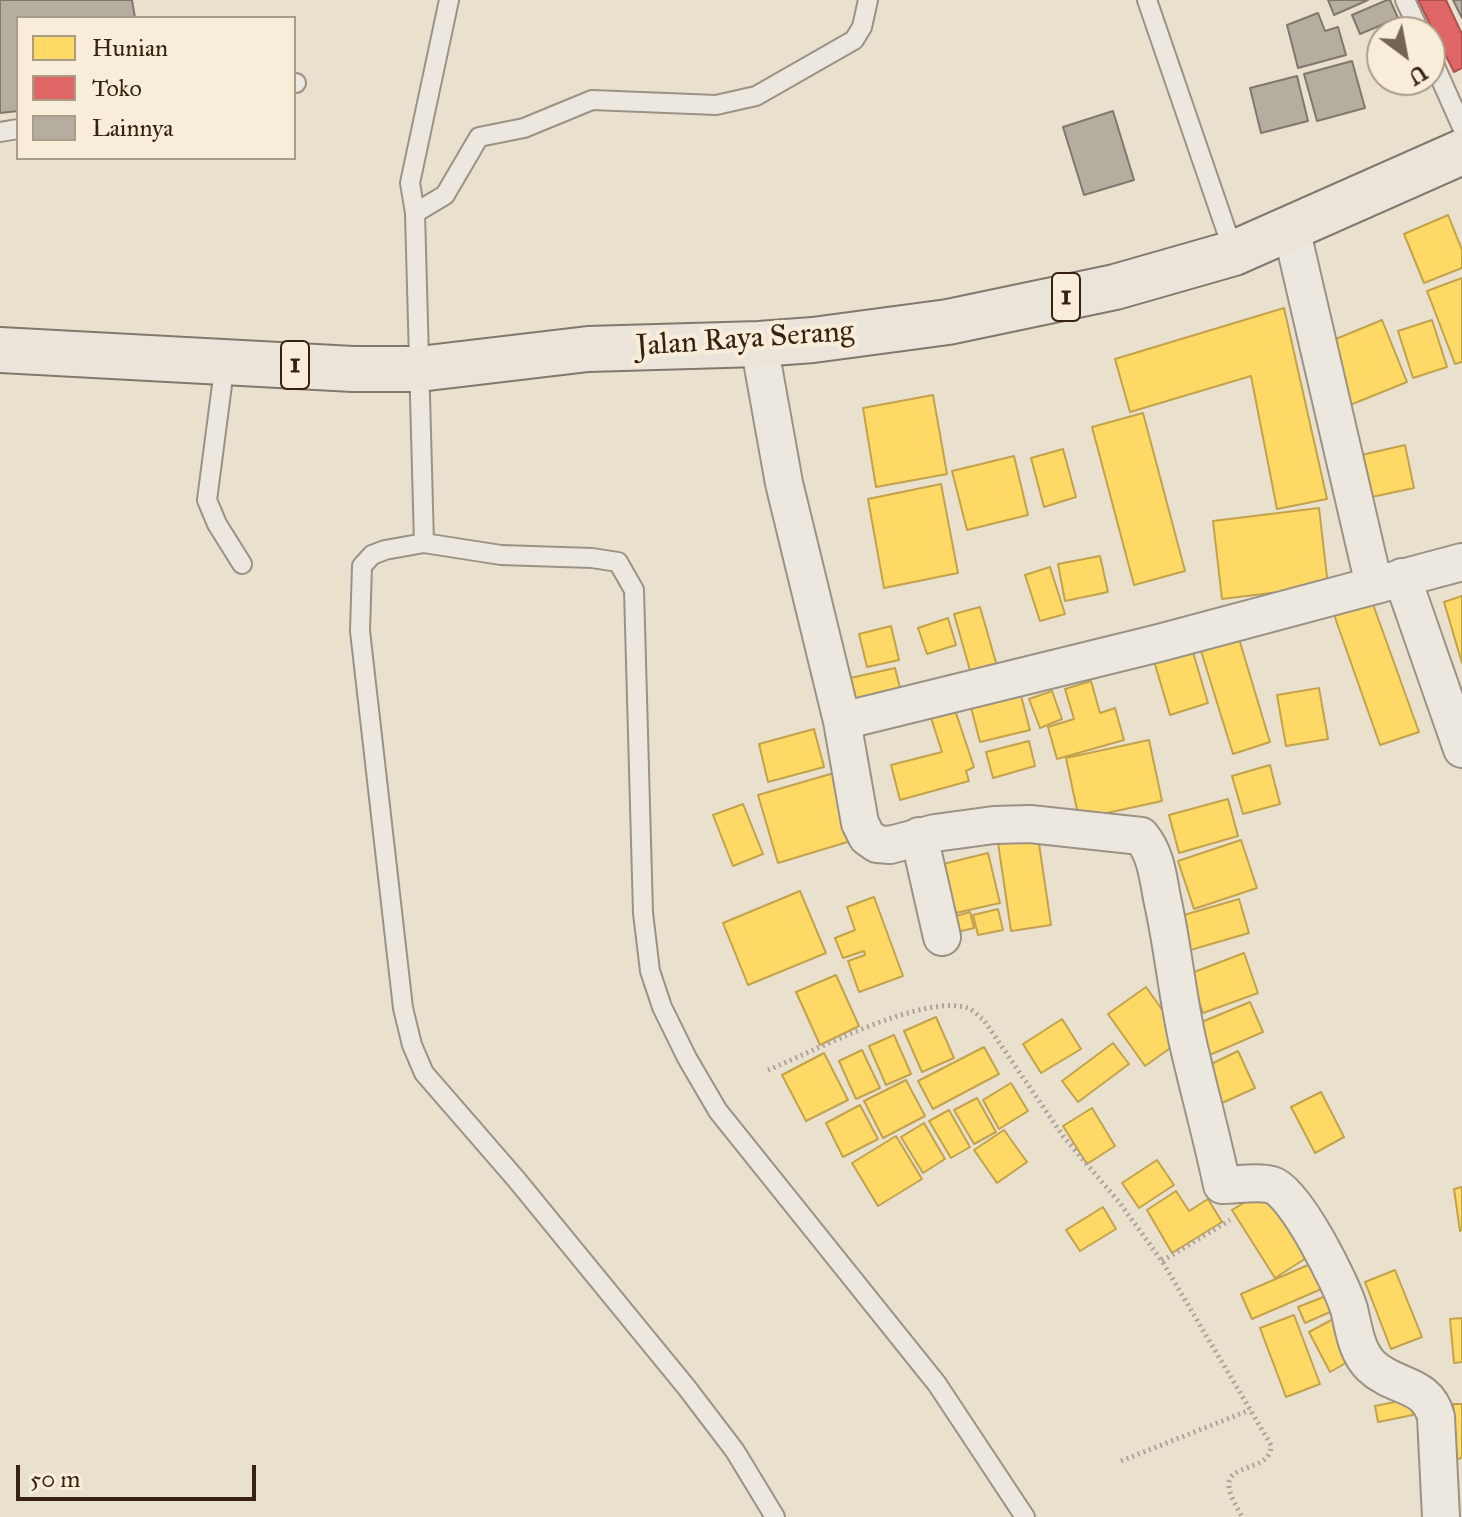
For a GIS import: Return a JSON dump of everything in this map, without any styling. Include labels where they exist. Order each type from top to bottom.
[{"type":"highway","name":"Jalan Raya Serang","points":[[0,350],[419,369],[588,349],[759,344],[948,322],[1115,287],[1234,253],[1462,152]]},
{"type":"street","points":[[1291,228],[1388,581],[1462,749]]},
{"type":"street","points":[[759,344],[784,483],[842,721],[860,823],[867,837],[877,844],[890,845],[919,836],[994,825],[1030,824],[1141,836],[1154,859],[1188,1041],[1222,1185],[1271,1184],[1284,1191],[1313,1235],[1342,1290],[1353,1333],[1370,1365],[1432,1402],[1436,1417],[1441,1517]]},
{"type":"street","points":[[842,721],[1159,643],[1462,562]]},
{"type":"street","points":[[919,836],[942,937]]},
{"type":"lane","points":[[424,543],[415,213],[410,183],[449,0]]},
{"type":"lane","points":[[415,213],[445,195],[479,137],[524,128],[592,100],[716,105],[756,96],[854,40],[862,27],[868,0]]},
{"type":"lane","points":[[1147,0],[1234,253]]},
{"type":"lane","points":[[1446,91],[1462,127]]},
{"type":"lane","points":[[225,362],[207,500],[217,524],[242,564]]},
{"type":"lane","points":[[775,1517],[735,1451],[697,1401],[516,1179],[424,1073],[412,1045],[403,1008],[360,631],[362,566],[372,555],[424,543],[501,555],[592,558],[618,562],[627,575],[634,590],[643,913],[650,971],[662,1007],[718,1111],[937,1384],[1025,1517]]},
{"type":"path","points":[[768,1070],[861,1030],[922,1009],[969,1008],[983,1019],[1063,1136],[1119,1202],[1162,1261],[1271,1445],[1272,1453],[1267,1460],[1233,1474],[1229,1481],[1242,1517]]},
{"type":"path","points":[[1162,1261],[1230,1220],[1222,1185]]},
{"type":"path","points":[[1121,1461],[1250,1410]]},
{"type":"building: Hunian","points":[[1448,215],[1462,250],[1462,268],[1424,283],[1404,234]]},
{"type":"building: Hunian","points":[[1462,278],[1462,362],[1455,364],[1427,291]]},
{"type":"building: Hunian","points":[[1284,308],[1327,499],[1277,509],[1251,376],[1130,412],[1115,359]]},
{"type":"building: Hunian","points":[[1382,320],[1407,382],[1350,405],[1326,343]]},
{"type":"building: Hunian","points":[[1432,320],[1447,367],[1413,378],[1398,331]]},
{"type":"building: Hunian","points":[[933,395],[947,474],[876,487],[863,408]]},
{"type":"building: Hunian","points":[[1143,413],[1185,571],[1134,585],[1092,427]]},
{"type":"building: Hunian","points":[[1405,445],[1414,488],[1367,498],[1357,456]]},
{"type":"building: Hunian","points":[[1063,449],[1076,497],[1044,507],[1031,458]]},
{"type":"building: Hunian","points":[[1014,456],[1028,515],[967,530],[952,471]]},
{"type":"building: Hunian","points":[[941,484],[958,573],[884,588],[868,499]]},
{"type":"building: Hunian","points":[[1319,508],[1328,586],[1222,599],[1213,521]]},
{"type":"building: Hunian","points":[[1100,556],[1108,592],[1065,601],[1058,564]]},
{"type":"building: Hunian","points":[[1050,567],[1065,614],[1040,621],[1025,575]]},
{"type":"building: Hunian","points":[[1370,596],[1419,732],[1380,745],[1332,609]]},
{"type":"building: Hunian","points":[[1462,596],[1462,663],[1444,602]]},
{"type":"building: Hunian","points":[[980,607],[997,666],[971,674],[954,614]]},
{"type":"building: Hunian","points":[[948,618],[956,645],[927,654],[918,628]]},
{"type":"building: Hunian","points":[[891,626],[899,660],[867,667],[859,634]]},
{"type":"building: Hunian","points":[[1239,639],[1270,742],[1233,754],[1201,651]]},
{"type":"building: Hunian","points":[[1192,649],[1208,703],[1170,715],[1154,661]]},
{"type":"building: Hunian","points":[[895,668],[903,700],[854,712],[846,679]]},
{"type":"building: Hunian","points":[[1091,681],[1100,713],[1115,708],[1124,740],[1057,759],[1048,727],[1074,719],[1065,689]]},
{"type":"building: Hunian","points":[[1018,684],[1030,730],[980,742],[968,696]]},
{"type":"building: Hunian","points":[[1319,688],[1328,739],[1286,746],[1277,695]]},
{"type":"building: Hunian","points":[[1052,691],[1062,719],[1040,728],[1029,699]]},
{"type":"building: Hunian","points":[[955,710],[974,767],[966,771],[969,781],[900,800],[891,765],[942,752],[931,718]]},
{"type":"building: Hunian","points":[[814,729],[824,767],[768,782],[759,744]]},
{"type":"building: Hunian","points":[[1149,740],[1162,801],[1079,819],[1066,758]]},
{"type":"building: Hunian","points":[[1029,741],[1035,766],[993,778],[986,752]]},
{"type":"building: Hunian","points":[[1270,765],[1280,804],[1243,814],[1232,776]]},
{"type":"building: Hunian","points":[[834,773],[854,840],[778,863],[758,795]]},
{"type":"building: Hunian","points":[[1228,799],[1238,836],[1179,853],[1169,815]]},
{"type":"building: Hunian","points":[[743,804],[763,854],[733,866],[713,815]]},
{"type":"building: Hunian","points":[[1037,830],[1051,925],[1011,931],[997,836]]},
{"type":"building: Hunian","points":[[1241,840],[1257,888],[1194,909],[1178,861]]},
{"type":"building: Hunian","points":[[988,853],[1000,903],[951,914],[939,865]]},
{"type":"building: Hunian","points":[[800,891],[826,953],[748,985],[723,923]]},
{"type":"building: Hunian","points":[[874,897],[903,976],[859,992],[848,961],[865,955],[864,951],[843,958],[835,938],[855,930],[847,907]]},
{"type":"building: Hunian","points":[[1239,899],[1249,933],[1187,951],[1177,917]]},
{"type":"building: Hunian","points":[[998,909],[1003,930],[978,935],[973,915]]},
{"type":"building: Hunian","points":[[970,912],[974,928],[949,934],[945,919]]},
{"type":"building: Hunian","points":[[1244,953],[1258,993],[1203,1013],[1189,974]]},
{"type":"building: Hunian","points":[[836,975],[859,1026],[820,1045],[796,992]]},
{"type":"building: Hunian","points":[[1146,987],[1183,1039],[1145,1066],[1108,1014]]},
{"type":"building: Hunian","points":[[1250,1002],[1263,1032],[1205,1057],[1192,1026]]},
{"type":"building: Hunian","points":[[936,1017],[954,1058],[922,1072],[904,1031]]},
{"type":"building: Hunian","points":[[1062,1019],[1081,1049],[1041,1073],[1023,1044]]},
{"type":"building: Hunian","points":[[894,1035],[911,1074],[886,1085],[869,1046]]},
{"type":"building: Hunian","points":[[1113,1043],[1129,1064],[1078,1102],[1062,1081]]},
{"type":"building: Hunian","points":[[984,1047],[999,1074],[933,1109],[918,1081]]},
{"type":"building: Hunian","points":[[862,1050],[880,1088],[856,1099],[839,1061]]},
{"type":"building: Hunian","points":[[1238,1051],[1255,1088],[1222,1103],[1205,1067]]},
{"type":"building: Hunian","points":[[824,1053],[848,1100],[806,1121],[782,1075]]},
{"type":"building: Hunian","points":[[906,1080],[925,1116],[883,1138],[864,1101]]},
{"type":"building: Hunian","points":[[1011,1083],[1028,1111],[999,1129],[983,1100]]},
{"type":"building: Hunian","points":[[1321,1092],[1344,1137],[1315,1153],[1291,1107]]},
{"type":"building: Hunian","points":[[977,1098],[996,1132],[974,1144],[954,1110]]},
{"type":"building: Hunian","points":[[860,1105],[878,1139],[843,1157],[826,1123]]},
{"type":"building: Hunian","points":[[1092,1108],[1115,1146],[1087,1164],[1063,1126]]},
{"type":"building: Hunian","points":[[949,1110],[970,1147],[951,1158],[929,1121]]},
{"type":"building: Hunian","points":[[924,1123],[945,1159],[923,1173],[901,1137]]},
{"type":"building: Hunian","points":[[1004,1130],[1027,1162],[997,1183],[974,1150]]},
{"type":"building: Hunian","points":[[896,1136],[922,1179],[878,1206],[852,1163]]},
{"type":"building: Hunian","points":[[1157,1160],[1174,1185],[1139,1208],[1122,1183]]},
{"type":"building: Hunian","points":[[1270,1187],[1311,1255],[1275,1278],[1232,1210]]},
{"type":"building: Hunian","points":[[1462,1187],[1462,1230],[1460,1231],[1454,1189]]},
{"type":"building: Hunian","points":[[1176,1191],[1189,1211],[1208,1199],[1222,1222],[1172,1253],[1147,1210]]},
{"type":"building: Hunian","points":[[1103,1207],[1116,1229],[1080,1251],[1066,1230]]},
{"type":"building: Hunian","points":[[1322,1259],[1333,1284],[1252,1319],[1241,1294]]},
{"type":"building: Hunian","points":[[1395,1270],[1422,1337],[1391,1349],[1365,1282]]},
{"type":"building: Hunian","points":[[1331,1294],[1337,1309],[1305,1323],[1298,1307]]},
{"type":"building: Hunian","points":[[1294,1315],[1320,1384],[1286,1397],[1260,1328]]},
{"type":"building: Hunian","points":[[1337,1317],[1358,1356],[1330,1372],[1309,1332]]},
{"type":"building: Hunian","points":[[1462,1318],[1462,1362],[1454,1363],[1450,1319]]},
{"type":"building: Hunian","points":[[1410,1399],[1413,1415],[1378,1422],[1375,1406]]},
{"type":"building: Hunian","points":[[1453,1404],[1462,1404],[1462,1458],[1457,1459]]},
{"type":"building: Toko","points":[[1418,0],[1446,0],[1462,34],[1462,68],[1454,72],[1446,56],[1446,16],[1426,16]]},
{"type":"building: Lainnya","points":[[0,0],[132,0],[135,16],[16,16],[16,111],[0,113]]},
{"type":"building: Lainnya","points":[[1328,0],[1368,0],[1334,15]]},
{"type":"building: Lainnya","points":[[1390,0],[1397,16],[1366,16],[1366,31],[1360,34],[1352,15]]},
{"type":"building: Lainnya","points":[[1453,0],[1462,0],[1462,18]]},
{"type":"building: Lainnya","points":[[1318,13],[1325,31],[1338,27],[1346,55],[1298,68],[1287,25]]},
{"type":"building: Lainnya","points":[[1352,61],[1365,108],[1317,121],[1304,74]]},
{"type":"building: Lainnya","points":[[1297,76],[1308,121],[1261,133],[1250,88]]},
{"type":"building: Lainnya","points":[[1113,111],[1134,180],[1084,195],[1063,127]]}]
